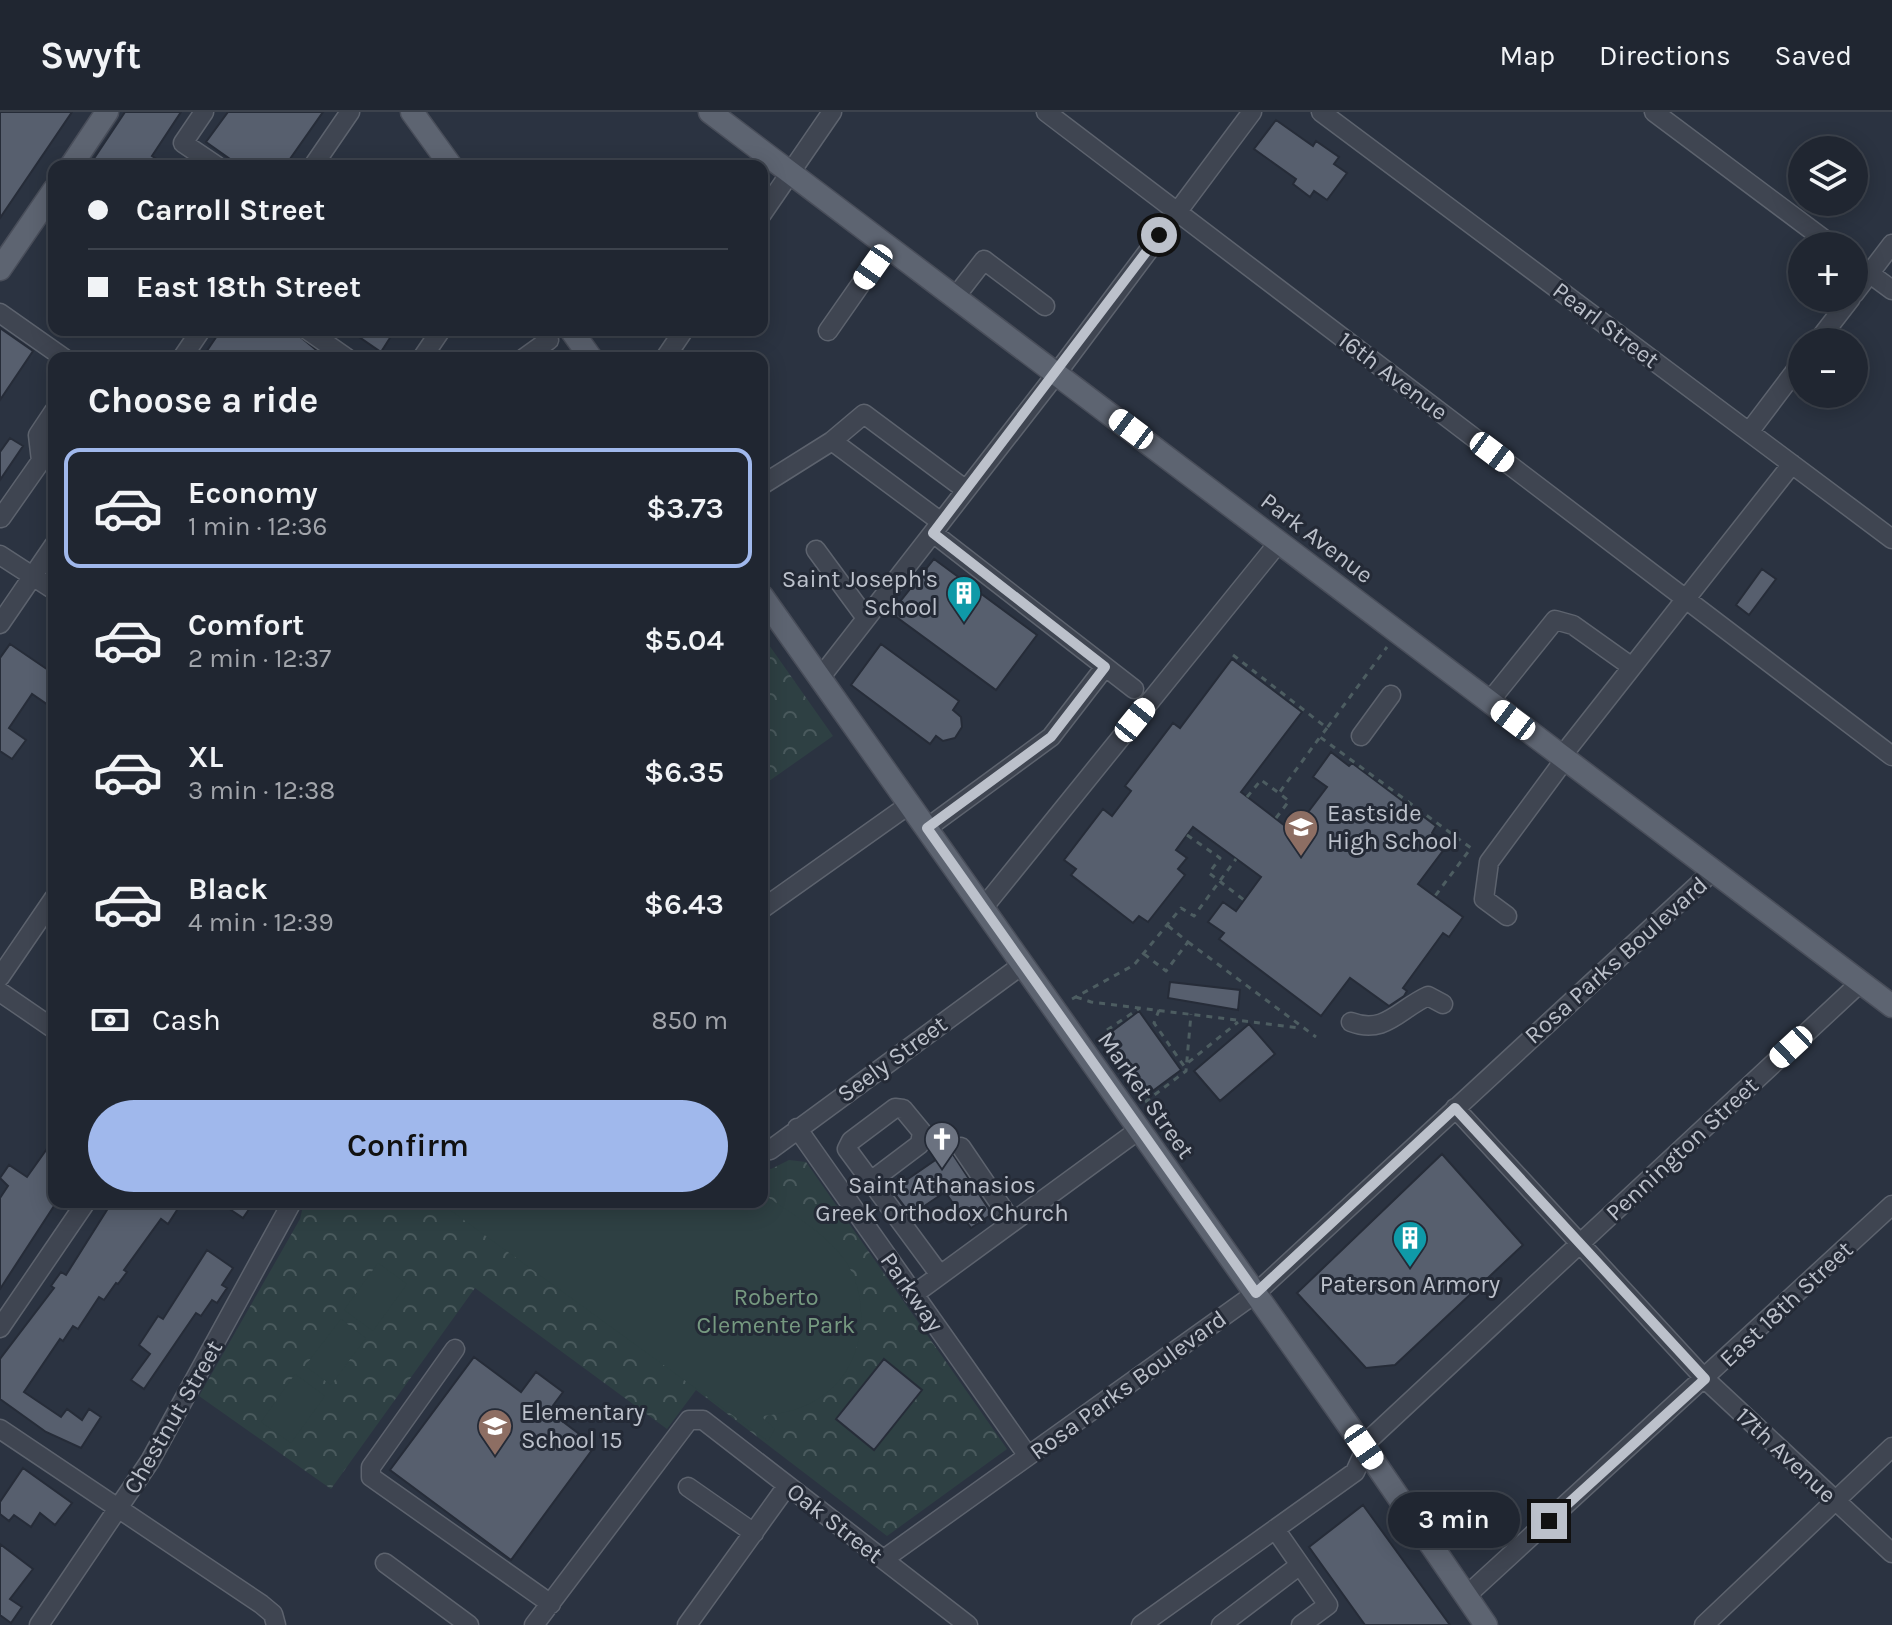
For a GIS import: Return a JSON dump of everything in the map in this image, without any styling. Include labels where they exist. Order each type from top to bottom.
[{"type":"main road","points":[[75,160],[107,112]]},
{"type":"main road","points":[[412,112],[447,160]]},
{"type":"main road","name":"Park Avenue","points":[[710,112],[1892,1006]]},
{"type":"main road","points":[[0,269],[48,199]]},
{"type":"main road","name":"Market Street","points":[[768,604],[1256,1293],[1486,1625]]},
{"type":"street","points":[[204,112],[183,143],[208,160]]},
{"type":"street","points":[[317,160],[350,112]]},
{"type":"street","points":[[768,205],[832,112]]},
{"type":"street","name":"16th Avenue","points":[[1046,112],[1892,756]]},
{"type":"street","points":[[820,678],[1057,373],[1252,112]]},
{"type":"street","name":"Pearl Street","points":[[1321,112],[1892,539]]},
{"type":"street","points":[[1654,112],[1814,232]]},
{"type":"street","points":[[1868,276],[1892,244]]},
{"type":"street","points":[[828,331],[888,245]]},
{"type":"street","points":[[956,296],[984,260],[1045,306]]},
{"type":"street","points":[[1870,273],[1892,290]]},
{"type":"street","points":[[1828,328],[1840,312]]},
{"type":"street","points":[[0,313],[55,352]]},
{"type":"street","points":[[316,336],[338,352]]},
{"type":"street","points":[[532,352],[549,340]]},
{"type":"street","points":[[1749,432],[1788,380]]},
{"type":"street","points":[[768,481],[832,441],[864,414],[966,490]]},
{"type":"street","points":[[1,518],[41,461],[38,435],[48,420]]},
{"type":"street","points":[[832,441],[1134,689]]},
{"type":"street","points":[[1507,916],[1484,899],[1489,862],[1632,667],[1792,464]]},
{"type":"street","points":[[983,908],[1279,542]]},
{"type":"street","points":[[816,550],[866,618]]},
{"type":"street","points":[[0,624],[48,554]]},
{"type":"street","points":[[0,555],[48,586]]},
{"type":"street","points":[[1489,702],[1548,624],[1562,619],[1632,667]]},
{"type":"street","points":[[927,828],[1051,737],[1105,667]]},
{"type":"street","points":[[1361,736],[1391,695]]},
{"type":"street","points":[[768,905],[910,804]]},
{"type":"street","name":"Rosa Parks Boulevard","points":[[884,1559],[1256,1293],[1714,870]]},
{"type":"street","points":[[0,977],[48,907]]},
{"type":"street","name":"Seely Street","points":[[768,1150],[1022,965]]},
{"type":"street","name":"Pennington Street","points":[[1141,1625],[1355,1472],[1364,1447],[1861,982]]},
{"type":"street","points":[[0,992],[48,1025]]},
{"type":"street","points":[[1351,1022],[1364,1027],[1389,1023],[1428,996],[1443,1004]]},
{"type":"street","name":"17th Avenue","points":[[1455,1108],[1705,1379],[1892,1553]]},
{"type":"street","name":"Parkway","points":[[797,1128],[1028,1456]]},
{"type":"street","points":[[913,1295],[1140,1129]]},
{"type":"street","points":[[961,1147],[1012,1222]]},
{"type":"street","points":[[871,1181],[940,1275]]},
{"type":"street","name":"East 18th Street","points":[[1466,1596],[1892,1205]]},
{"type":"street","points":[[0,1328],[82,1208]]},
{"type":"street","name":"Chestnut Street","points":[[39,1625],[119,1508],[181,1407],[289,1208]]},
{"type":"street","points":[[455,1349],[376,1460],[371,1477],[551,1604],[534,1625]]},
{"type":"street","name":"Oak Street","points":[[551,1604],[689,1420],[703,1420],[884,1559],[943,1618],[968,1625]]},
{"type":"street","points":[[0,1429],[119,1508],[274,1620]]},
{"type":"street","points":[[1704,1625],[1892,1447]]},
{"type":"street","points":[[687,1625],[787,1486]]},
{"type":"street","points":[[688,1487],[754,1533]]},
{"type":"street","points":[[1275,1529],[1328,1605],[1301,1625]]},
{"type":"street","points":[[385,1563],[469,1625]]},
{"type":"street","points":[[1221,1625],[1300,1565]]},
{"type":"path","points":[[1279,793],[1387,646]]},
{"type":"path","points":[[1233,655],[1327,728]]},
{"type":"path","points":[[1320,737],[1471,848],[1435,896]]},
{"type":"path","points":[[1247,797],[1261,780],[1279,793],[1289,801],[1276,818]]},
{"type":"path","points":[[1187,835],[1220,858],[1209,873],[1244,900]]},
{"type":"path","points":[[1236,859],[1194,916],[1181,908],[1134,965],[1074,998],[1300,1028]]},
{"type":"path","points":[[1167,925],[1300,1028],[1316,1037]]},
{"type":"path","points":[[1144,954],[1166,971],[1188,942]]},
{"type":"path","points":[[1107,1030],[1140,1008]]},
{"type":"path","points":[[1159,1010],[1154,1023],[1184,1066],[1240,1020]]},
{"type":"path","points":[[1145,1102],[1186,1071],[1191,1014]]},
{"type":"green space","points":[[768,644],[833,736],[768,782]]},
{"type":"green space","name":"Roberto Clemente Park","points":[[789,1160],[806,1162],[1007,1449],[887,1536],[696,1390],[667,1429],[475,1288],[331,1489],[199,1396],[300,1219],[303,1208],[768,1208],[768,1168]]},
{"type":"green space","points":[[768,1197],[817,1231],[836,1249],[853,1274],[861,1309],[857,1345],[842,1377],[823,1396],[788,1411],[761,1416],[775,1429],[768,1441],[447,1208],[768,1208]]},
{"type":"green space","points":[[378,1263],[407,1284],[373,1331],[344,1310]]},
{"type":"green space","points":[[341,1319],[366,1338],[331,1385],[305,1366]]},
{"type":"green space","points":[[295,1374],[325,1396],[291,1443],[261,1422]]},
{"type":"building","points":[[0,112],[72,112],[0,218]]},
{"type":"building","points":[[125,112],[181,112],[152,156],[158,160],[93,160]]},
{"type":"building","points":[[228,112],[323,112],[289,160],[232,160],[206,142]]},
{"type":"building","points":[[1276,120],[1313,146],[1316,141],[1339,157],[1334,164],[1347,173],[1327,200],[1314,191],[1310,197],[1293,184],[1296,179],[1254,149]]},
{"type":"building","points":[[0,328],[33,351],[0,400]]},
{"type":"building","points":[[217,336],[299,336],[319,352],[206,352]]},
{"type":"building","points":[[358,336],[391,336],[381,352]]},
{"type":"building","points":[[10,438],[23,446],[0,480],[0,452]]},
{"type":"building","name":"Saint Joseph's School","points":[[934,559],[1037,635],[996,690],[891,613]]},
{"type":"building","points":[[1762,569],[1776,579],[1749,615],[1736,605]]},
{"type":"building","points":[[10,644],[48,670],[48,705],[32,694],[9,728],[26,740],[12,759],[0,751],[0,658]]},
{"type":"building","points":[[881,644],[959,701],[953,710],[961,717],[962,727],[955,738],[943,741],[936,736],[930,744],[851,685]]},
{"type":"building","points":[[1232,659],[1302,712],[1241,792],[1293,832],[1327,787],[1313,777],[1331,752],[1349,766],[1352,763],[1436,826],[1432,833],[1448,844],[1418,884],[1463,917],[1449,937],[1443,933],[1403,988],[1407,991],[1404,996],[1389,1006],[1350,978],[1321,1016],[1219,939],[1224,933],[1208,922],[1223,902],[1236,911],[1261,877],[1193,827],[1176,850],[1187,858],[1178,869],[1185,875],[1148,922],[1139,916],[1133,923],[1071,875],[1076,869],[1064,860],[1103,809],[1112,816],[1131,791],[1125,786],[1173,723],[1180,728]]},
{"type":"building","points":[[1170,982],[1240,990],[1238,1010],[1168,998]]},
{"type":"building","points":[[1139,1011],[1181,1070],[1150,1093],[1107,1035]]},
{"type":"building","points":[[1249,1024],[1275,1054],[1220,1101],[1194,1071]]},
{"type":"building","points":[[48,1147],[48,1208],[53,1208],[0,1289],[0,1198],[8,1186],[0,1178],[9,1165],[27,1177]]},
{"type":"building","name":"Saint Athanasios Greek Orthodox Church","points":[[950,1150],[992,1214],[971,1228],[945,1192],[911,1215],[892,1190]]},
{"type":"building","name":"Paterson Armory","points":[[1442,1154],[1523,1245],[1395,1365],[1366,1368],[1297,1293]]},
{"type":"building","points":[[108,1208],[178,1208],[168,1224],[161,1219],[124,1270],[127,1272],[118,1284],[104,1300],[99,1297],[78,1329],[73,1326],[63,1341],[60,1339],[24,1392],[61,1417],[67,1409],[82,1420],[89,1409],[101,1417],[81,1448],[46,1432],[0,1399],[0,1359],[54,1288],[51,1286],[61,1272],[66,1275]]},
{"type":"building","points":[[228,1208],[250,1208],[243,1218]]},
{"type":"building","points":[[207,1250],[233,1268],[222,1285],[227,1288],[217,1303],[212,1300],[201,1316],[196,1313],[144,1389],[131,1380],[150,1354],[139,1345],[158,1316],[163,1319]]},
{"type":"building","points":[[474,1357],[521,1392],[536,1372],[563,1392],[549,1411],[595,1446],[511,1560],[390,1470]]},
{"type":"building","points":[[884,1359],[922,1390],[874,1450],[836,1419]]},
{"type":"building","points":[[23,1468],[72,1503],[55,1525],[40,1513],[31,1527],[14,1515],[9,1521],[0,1514],[0,1502]]},
{"type":"building","points":[[1363,1505],[1450,1625],[1365,1625],[1309,1547]]},
{"type":"building","points":[[0,1544],[33,1569],[10,1599],[22,1607],[11,1623],[0,1615]]},
{"type":"place","name":"Saint Joseph's School","points":[[964,624]]},
{"type":"place","name":"Eastside High School","points":[[1301,858]]},
{"type":"place","name":"Saint Athanasios Greek Orthodox Church","points":[[942,1170]]},
{"type":"place","name":"Paterson Armory","points":[[1410,1269]]},
{"type":"place","name":"Elementary School 15","points":[[495,1457]]},
{"type":"route","points":[[1159,235],[933,533],[1105,667],[1051,737],[927,828],[1256,1293],[1455,1108],[1705,1379],[1549,1521]]}]
